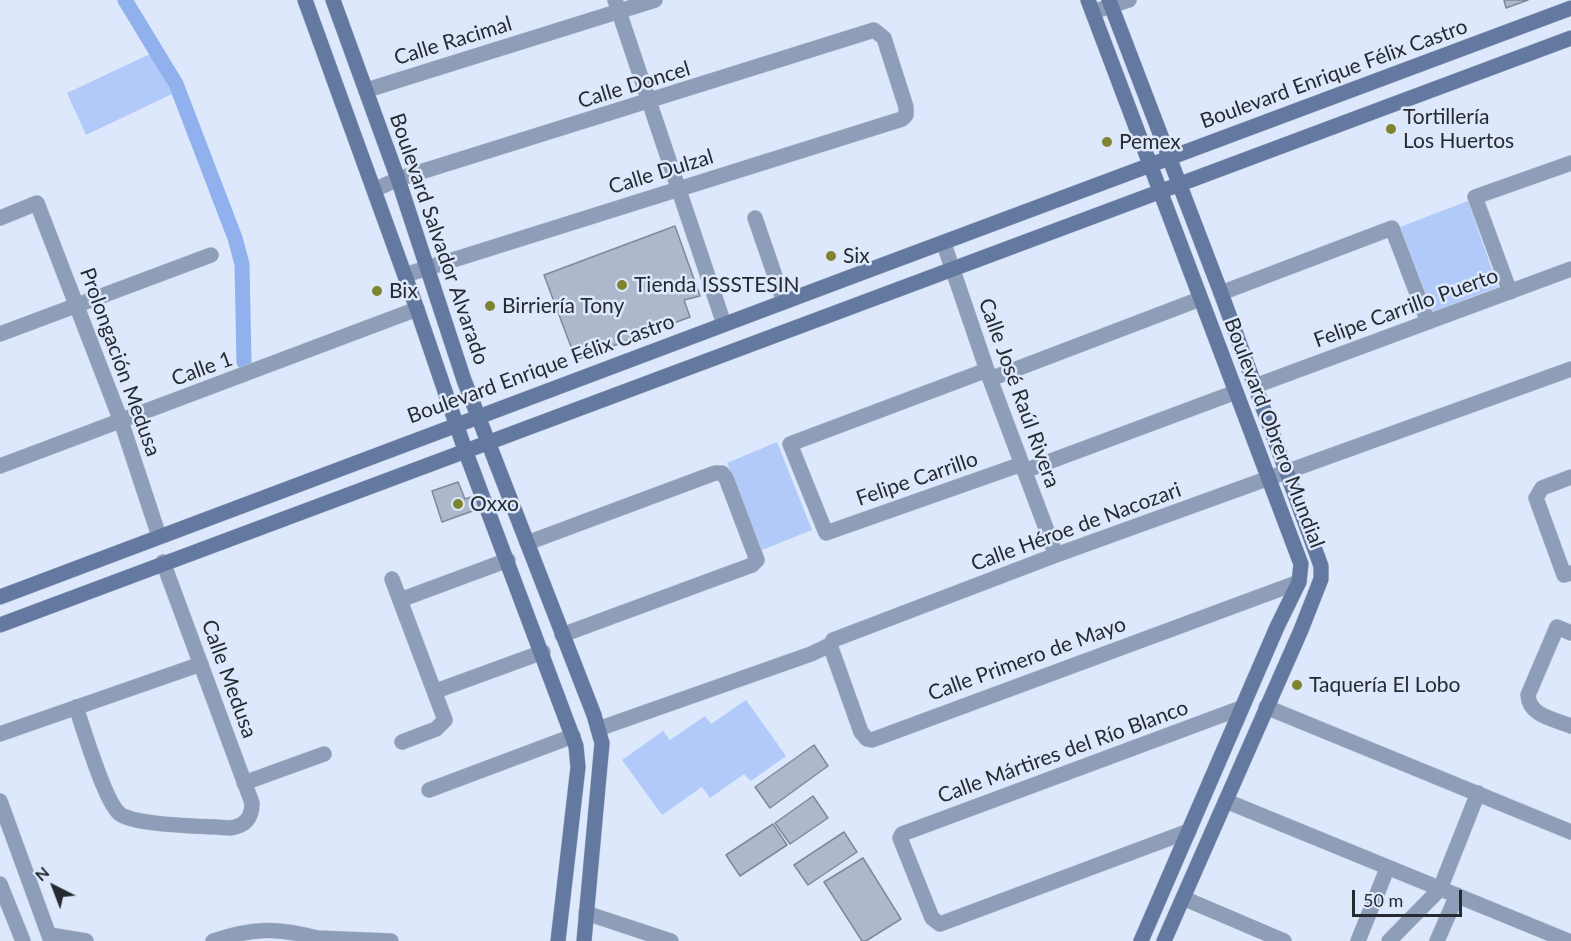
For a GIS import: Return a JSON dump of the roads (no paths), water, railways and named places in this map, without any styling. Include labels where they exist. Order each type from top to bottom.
[{"type":"street","name":"Boulevard Salvador Alvarado","points":[[333,0],[398,179],[478,415],[598,729],[603,755],[584,941]]},
{"type":"street","name":"Calle Racimal","points":[[366,90],[617,6],[655,0]]},
{"type":"street","points":[[1091,6],[1129,0]]},
{"type":"street","name":"Boulevard Salvador Alvarado","points":[[308,1],[455,423],[573,736],[578,767],[558,941]]},
{"type":"street","name":"Boulevard Obrero Mundial","points":[[1110,3],[1180,183],[1318,556],[1321,579],[1164,941]]},
{"type":"street","points":[[617,6],[724,324]]},
{"type":"street","name":"Boulevard Obrero Mundial","points":[[1091,6],[1301,564],[1299,582],[1141,941]]},
{"type":"street","name":"Boulevard Enrique Félix Castro","points":[[0,597],[455,423],[944,244],[1571,8]]},
{"type":"street","name":"Calle Doncel","points":[[375,190],[398,179],[874,30],[884,38],[906,115]]},
{"type":"street","points":[[0,625],[1571,38]]},
{"type":"street","name":"Calle Dulzal","points":[[405,275],[902,119],[906,115]]},
{"type":"street","points":[[1510,292],[1475,197],[1571,163]]},
{"type":"street","name":"Prolongación Medusa","points":[[0,218],[37,203],[121,421],[159,536]]},
{"type":"street","points":[[755,218],[784,302]]},
{"type":"street","points":[[1221,293],[1392,228],[1428,322]]},
{"type":"street","name":"Calle José Raúl Rivera","points":[[944,244],[988,375],[1056,555]]},
{"type":"street","points":[[0,334],[211,255]]},
{"type":"street","name":"Felipe Carrillo Puerto","points":[[1255,386],[1571,269]]},
{"type":"street","points":[[988,375],[1200,299]]},
{"type":"street","name":"Calle 1","points":[[0,466],[417,309]]},
{"type":"street","points":[[1216,340],[1236,333]]},
{"type":"street","name":"Calle Héroe de Nacozari","points":[[598,729],[812,654],[830,645],[833,640],[1056,555],[1571,369]]},
{"type":"street","name":"Felipe Carrillo","points":[[988,375],[790,444],[826,533],[1236,392]]},
{"type":"street","points":[[527,543],[722,472],[726,478],[757,560],[752,565],[562,635]]},
{"type":"street","points":[[1571,477],[1542,488],[1536,498],[1564,575],[1571,573]]},
{"type":"street","points":[[492,521],[516,512]]},
{"type":"street","points":[[400,600],[507,560]]},
{"type":"street","name":"Calle Medusa","points":[[76,707],[110,800],[120,814],[145,821],[230,828],[244,823],[252,811],[164,562]]},
{"type":"street","points":[[392,579],[445,720],[436,729],[402,742]]},
{"type":"street","name":"Calle Primero de Mayo","points":[[830,645],[861,732],[867,739],[872,740],[1299,582]]},
{"type":"street","points":[[1564,630],[1528,695],[1528,704],[1533,711],[1571,726]]},
{"type":"street","points":[[436,691],[543,652]]},
{"type":"street","points":[[0,734],[201,664]]},
{"type":"street","points":[[550,677],[574,667]]},
{"type":"street","points":[[1266,706],[1571,832]]},
{"type":"street","name":"Calle Mártires del Río Blanco","points":[[1189,831],[940,924],[932,918],[900,836],[1242,708]]},
{"type":"street","points":[[429,790],[573,736]]},
{"type":"street","points":[[1222,753],[1243,762]]},
{"type":"street","points":[[244,783],[324,754]]},
{"type":"street","points":[[1389,941],[1440,889],[1478,793]]},
{"type":"street","points":[[0,801],[50,938],[86,941]]},
{"type":"street","points":[[1226,801],[1387,869],[1568,941]]},
{"type":"street","points":[[1358,941],[1387,869]]},
{"type":"street","points":[[0,886],[23,941]]},
{"type":"street","points":[[1437,941],[1457,895]]},
{"type":"street","points":[[1183,898],[1284,941]]},
{"type":"street","points":[[586,913],[671,941]]},
{"type":"street","points":[[213,941],[250,932],[279,929],[315,940],[391,941]]},
{"type":"waterway","points":[[125,0],[176,84],[235,238],[242,264],[244,362]]},
{"type":"place","name":"Tortillería Los Huertos","points":[[1391,129]]},
{"type":"place","name":"Pemex","points":[[1107,142]]},
{"type":"place","name":"Six","points":[[831,256]]},
{"type":"place","name":"Tienda ISSSTESIN","points":[[622,285]]},
{"type":"place","name":"Bix","points":[[377,291]]},
{"type":"place","name":"Birriería Tony","points":[[490,306]]},
{"type":"place","name":"Oxxo","points":[[458,504]]},
{"type":"place","name":"Taquería El Lobo","points":[[1297,685]]}]
